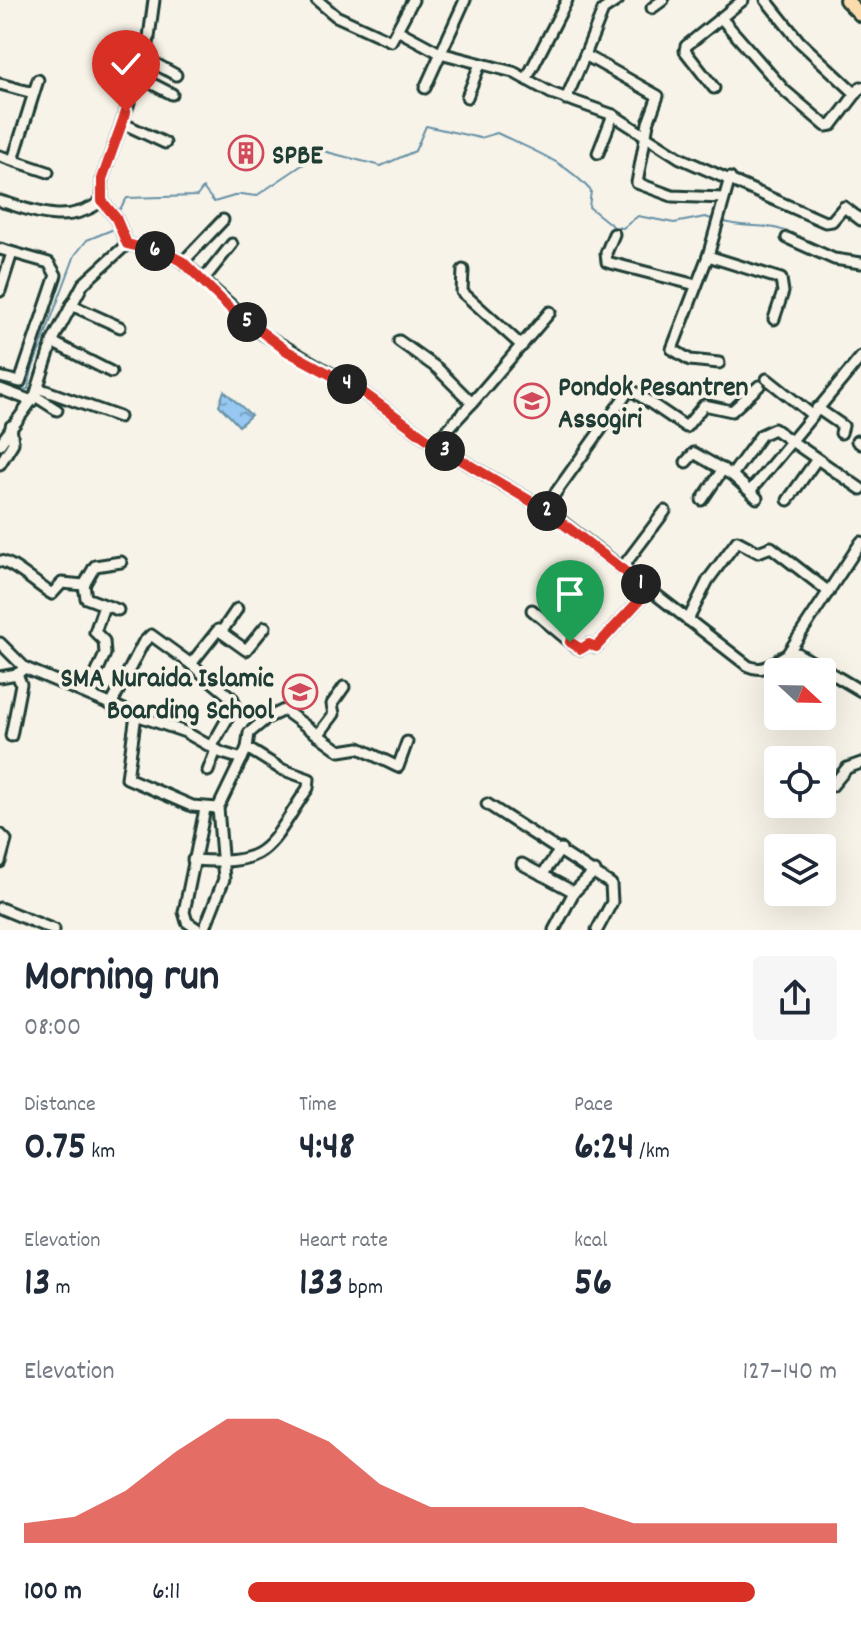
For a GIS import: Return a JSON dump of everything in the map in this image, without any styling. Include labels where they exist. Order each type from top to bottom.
[{"type":"main road","points":[[846,0],[861,15]]},
{"type":"street","points":[[154,0],[151,36],[102,179],[107,208],[127,244],[168,254],[183,262],[204,279],[231,309],[263,334],[361,391],[434,444],[544,509],[757,671],[768,668],[788,653],[861,543]]},
{"type":"street","points":[[320,1],[336,16],[391,41],[413,0]]},
{"type":"street","points":[[425,88],[465,0]]},
{"type":"street","points":[[527,78],[567,0]]},
{"type":"street","points":[[566,99],[603,10],[618,0]]},
{"type":"street","points":[[652,8],[663,0]]},
{"type":"street","points":[[714,88],[685,51],[686,46],[743,0]]},
{"type":"street","points":[[721,18],[785,91],[826,126],[832,125],[858,91],[799,41],[766,0]]},
{"type":"street","points":[[399,31],[440,53],[527,78],[566,99],[613,115],[699,167],[825,222],[832,221],[844,207],[861,220]]},
{"type":"street","points":[[585,55],[658,96],[657,106],[648,123],[648,138],[637,183],[672,196],[723,198]]},
{"type":"street","points":[[143,57],[176,75]]},
{"type":"street","points":[[467,97],[480,64]]},
{"type":"street","points":[[137,76],[172,94]]},
{"type":"street","points":[[13,160],[38,80]]},
{"type":"street","points":[[0,84],[33,93]]},
{"type":"street","points":[[598,153],[613,115]]},
{"type":"street","points":[[122,123],[165,143]]},
{"type":"street","points":[[0,156],[48,172]]},
{"type":"street","points":[[719,363],[690,360],[672,349],[708,256],[730,178]]},
{"type":"street","points":[[0,201],[57,217],[107,208]]},
{"type":"street","points":[[183,262],[223,220]]},
{"type":"street","points":[[614,234],[606,253],[607,262],[696,285]]},
{"type":"street","points":[[787,238],[834,259],[861,263]]},
{"type":"street","points":[[31,378],[45,338],[97,267],[127,244]]},
{"type":"street","points":[[204,279],[232,244]]},
{"type":"street","points":[[0,249],[42,260],[55,271],[45,338],[31,378],[35,395],[57,410]]},
{"type":"street","points":[[0,291],[12,253]]},
{"type":"street","points":[[708,256],[781,279],[783,292],[774,319]]},
{"type":"street","points":[[463,270],[462,292],[522,346]]},
{"type":"street","points":[[71,305],[120,327]]},
{"type":"street","points":[[434,444],[550,312]]},
{"type":"street","points":[[45,338],[111,372]]},
{"type":"street","points":[[399,341],[451,380],[472,403]]},
{"type":"street","points":[[686,462],[695,453],[727,472],[754,494],[790,441],[861,357]]},
{"type":"street","points":[[0,377],[31,378]]},
{"type":"street","points":[[544,509],[630,389],[686,427],[704,405],[732,411],[763,382],[843,426],[841,433]]},
{"type":"street","points":[[0,389],[119,417]]},
{"type":"street","points":[[1,441],[35,395]]},
{"type":"street","points":[[0,464],[13,443],[11,426]]},
{"type":"street","points":[[702,500],[765,430],[774,429],[861,489]]},
{"type":"street","points":[[788,500],[817,459]]},
{"type":"street","points":[[622,568],[665,511]]},
{"type":"street","points":[[688,620],[712,572],[737,541],[758,552],[771,547],[829,592]]},
{"type":"street","points":[[0,561],[18,568],[31,583],[52,594],[66,581],[84,585]]},
{"type":"street","points":[[118,610],[85,597],[84,585],[95,566],[121,562]]},
{"type":"street","points":[[532,610],[575,646],[596,647],[649,590]]},
{"type":"street","points":[[88,692],[105,654],[104,641],[95,632],[104,606]]},
{"type":"street","points":[[222,631],[237,609]]},
{"type":"street","points":[[191,664],[216,631],[222,631],[246,650],[265,627]]},
{"type":"street","points":[[111,705],[141,646],[151,635],[233,699],[235,705],[214,747],[208,771]]},
{"type":"street","points":[[0,643],[21,671],[19,701],[11,736]]},
{"type":"street","points":[[788,653],[807,656],[861,691]]},
{"type":"street","points":[[0,677],[21,671],[88,692],[111,705],[242,759]]},
{"type":"street","points":[[318,735],[334,714],[332,704],[344,687]]},
{"type":"street","points":[[205,809],[184,912],[187,922],[201,930],[224,879],[225,862],[218,808],[247,748],[249,733],[267,718],[284,710],[340,751],[359,748],[398,767],[407,742]]},
{"type":"street","points":[[136,715],[127,778],[205,809],[218,808]]},
{"type":"street","points":[[193,860],[247,860],[268,847],[310,783],[247,748]]},
{"type":"street","points":[[836,782],[847,768],[861,763]]},
{"type":"street","points":[[487,804],[611,884],[613,895],[597,930]]},
{"type":"street","points":[[0,834],[6,840],[0,862]]},
{"type":"street","points":[[542,875],[561,849]]},
{"type":"street","points":[[522,864],[574,892]]},
{"type":"street","points":[[554,930],[574,892],[595,871]]},
{"type":"street","points":[[0,908],[30,926],[54,930]]},
{"type":"water","points":[[224,391],[251,415],[239,426],[219,405]]},
{"type":"waterway","points":[[118,212],[127,198],[197,196],[203,188],[214,202],[241,194],[256,196],[323,151],[381,166],[415,151],[426,126],[480,138],[497,133],[547,157],[591,191],[589,207],[614,227],[623,228],[638,216],[674,223],[705,217],[715,220]]},
{"type":"waterway","points":[[722,221],[775,228],[792,235]]},
{"type":"waterway","points":[[0,383],[17,391],[28,389],[32,370],[75,255],[87,240],[114,229]]},
{"type":"waterway","points":[[846,257],[861,256]]},
{"type":"place","name":"SPBE","points":[[246,153]]},
{"type":"place","name":"Pondok Pesantren Assogiri","points":[[532,401]]},
{"type":"place","name":"SMA Nuraida Islamic Boarding School","points":[[300,692]]},
{"type":"route","points":[[126,112],[102,179],[102,201],[116,218],[127,244],[168,254],[183,262],[204,279],[231,309],[287,351],[361,391],[434,444],[535,503],[649,590],[596,647],[589,644],[581,649],[570,642]]}]
